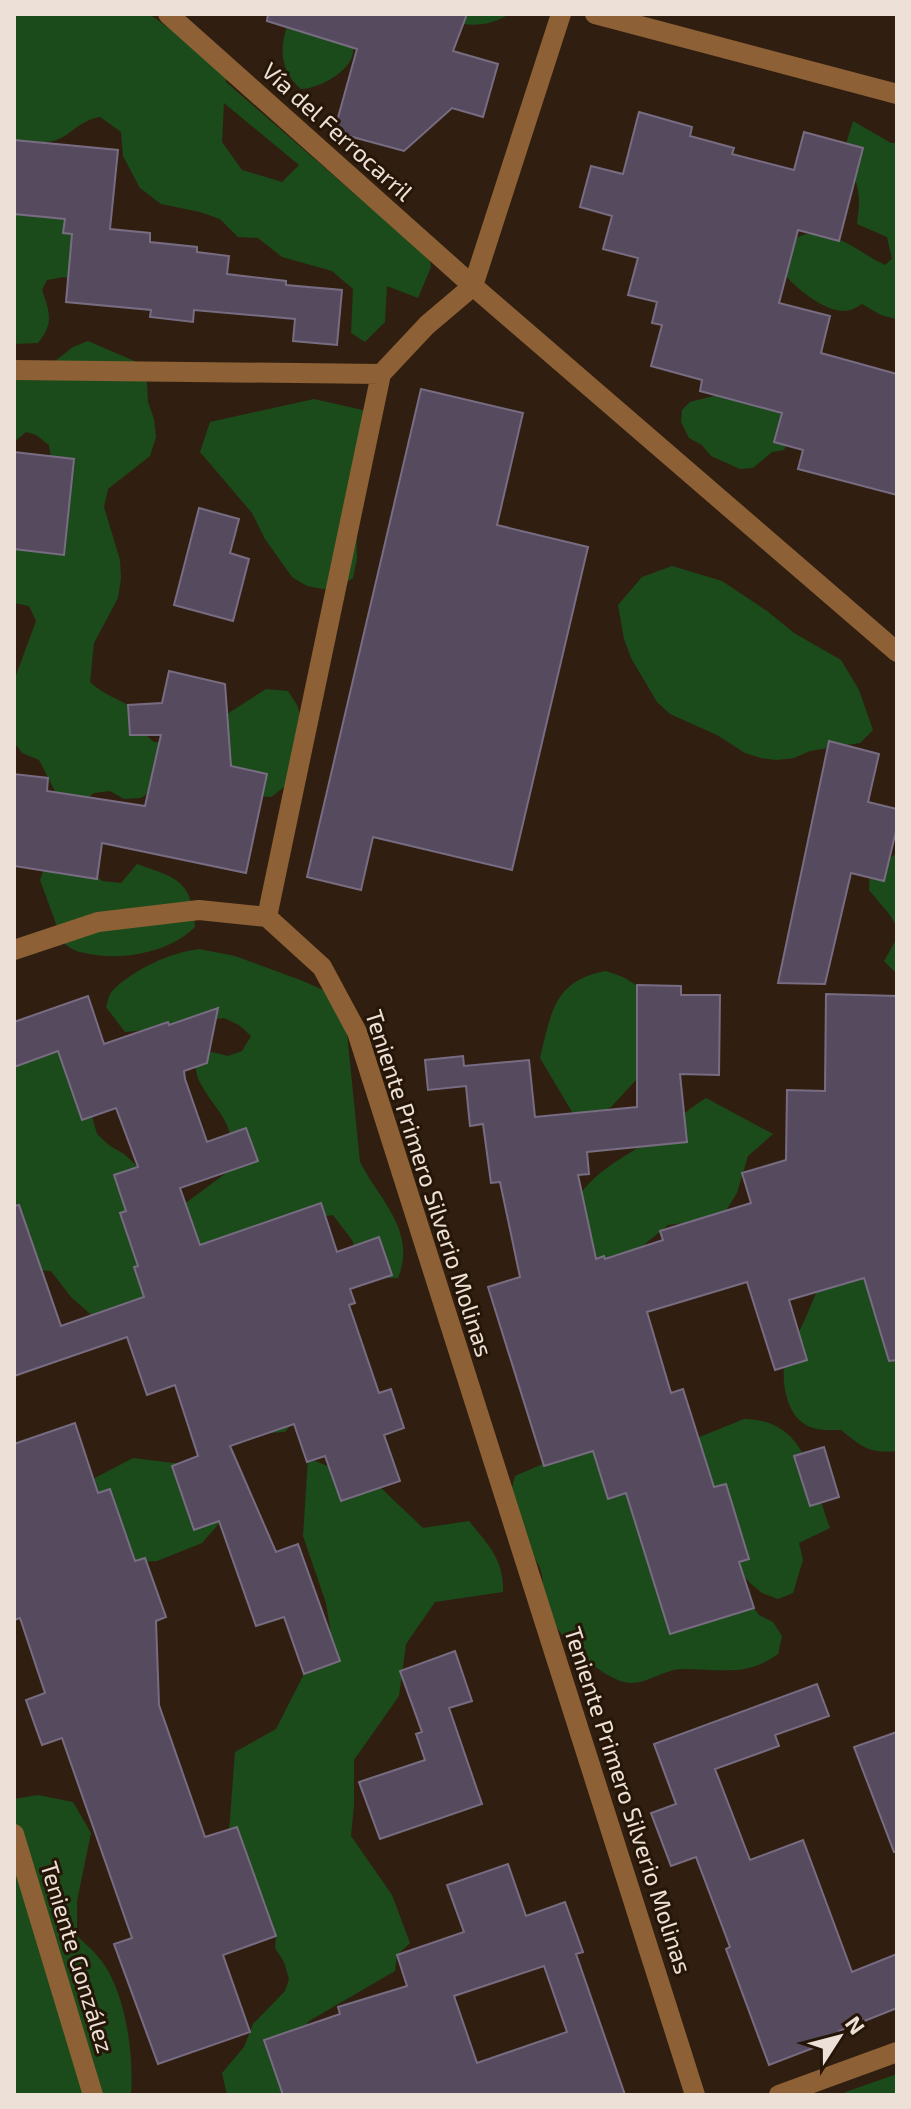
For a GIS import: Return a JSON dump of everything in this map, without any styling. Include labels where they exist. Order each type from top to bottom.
[{"type":"street","name":"Vía del Ferrocarril","points":[[168,14],[473,286],[897,652]]},
{"type":"street","points":[[14,950],[98,922],[199,910],[267,917],[381,374],[427,325],[473,286],[561,14]]},
{"type":"street","points":[[595,14],[897,94]]},
{"type":"street","points":[[14,370],[381,374]]},
{"type":"street","name":"Teniente Primero Silverio Molinas","points":[[267,917],[322,967],[357,1032],[695,2095]]},
{"type":"street","name":"Teniente González","points":[[14,1834],[93,2095]]},
{"type":"street","points":[[779,2095],[897,2052]]},
{"type":"green space","points":[[14,14],[149,14],[227,69],[226,82],[364,202],[429,252],[431,267],[418,298],[387,286],[385,322],[365,342],[351,333],[353,289],[332,271],[282,257],[258,238],[238,237],[220,219],[161,204],[140,188],[123,156],[121,132],[100,117],[84,122],[56,140],[23,143],[14,152]],"holes":[[[224,103],[299,165],[282,182],[242,170],[222,142]]]},
{"type":"green space","points":[[455,14],[509,14],[485,24],[471,25],[458,23]]},
{"type":"green space","points":[[289,21],[349,27],[353,53],[346,67],[324,83],[301,89],[288,74],[283,57]]},
{"type":"green space","points":[[853,121],[891,143],[897,143],[896,319],[862,304],[850,310],[832,309],[804,293],[783,273],[789,242],[807,234],[838,239],[885,265],[892,259],[887,237],[857,224],[858,189],[842,157]]},
{"type":"green space","points":[[14,172],[74,191],[73,280],[64,277],[47,280],[42,290],[48,324],[38,343],[14,344]]},
{"type":"green space","points":[[88,341],[146,366],[148,402],[156,437],[150,456],[108,489],[104,507],[120,560],[121,578],[118,598],[94,643],[90,682],[133,708],[140,730],[154,742],[172,742],[202,730],[266,689],[288,691],[303,722],[292,772],[284,787],[271,797],[154,789],[141,798],[124,799],[110,791],[94,793],[81,803],[89,869],[102,881],[121,883],[137,864],[180,883],[190,899],[195,927],[171,944],[126,956],[94,955],[73,950],[63,943],[40,880],[54,842],[57,795],[39,760],[22,753],[14,742],[15,678],[36,621],[29,606],[14,603],[14,551],[31,541],[51,461],[49,445],[36,435],[26,432],[14,442],[14,375],[46,368],[73,347]]},
{"type":"green space","points":[[776,380],[789,440],[784,450],[772,452],[753,468],[740,469],[711,456],[702,445],[689,438],[681,422],[682,410],[690,402]]},
{"type":"green space","points":[[314,399],[376,413],[356,503],[357,558],[353,578],[340,586],[323,589],[307,586],[292,577],[265,539],[252,513],[200,452],[210,422]]},
{"type":"green space","points":[[672,566],[722,581],[794,633],[841,660],[859,690],[873,730],[860,743],[777,760],[745,753],[717,735],[670,714],[657,702],[631,658],[618,605],[642,577]]},
{"type":"green space","points":[[897,853],[897,927],[869,890],[870,872]]},
{"type":"green space","points":[[897,938],[897,974],[884,961]]},
{"type":"green space","points":[[199,949],[235,956],[303,981],[323,990],[338,1006],[346,1023],[360,1162],[394,1217],[403,1246],[398,1278],[381,1278],[358,1256],[352,1240],[333,1215],[266,1226],[293,1422],[285,1432],[268,1433],[164,1227],[187,1202],[226,1173],[230,1158],[230,1134],[220,1112],[200,1083],[195,1055],[212,1052],[228,1056],[242,1051],[251,1036],[239,1025],[224,1018],[125,1032],[106,1007],[112,992],[132,975],[164,958]]},
{"type":"green space","points":[[606,971],[623,977],[652,995],[658,1028],[636,1080],[611,1107],[578,1122],[540,1058],[552,1013],[565,991],[589,975]]},
{"type":"green space","points":[[23,1050],[58,1052],[82,1080],[97,1134],[138,1167],[138,1266],[151,1293],[161,1328],[97,1320],[71,1297],[51,1271],[34,1270],[17,1247],[31,1239],[31,1234],[14,1216],[14,1053]]},
{"type":"green space","points":[[706,1098],[773,1134],[748,1156],[737,1193],[727,1209],[714,1219],[668,1225],[622,1263],[605,1266],[579,1235],[573,1205],[598,1175]]},
{"type":"green space","points":[[855,1248],[897,1322],[897,1451],[872,1450],[841,1430],[810,1427],[795,1415],[786,1396],[786,1355],[797,1337],[830,1259]]},
{"type":"green space","points":[[744,1419],[765,1422],[782,1429],[794,1441],[812,1473],[830,1528],[799,1543],[803,1560],[793,1593],[778,1599],[762,1593],[738,1569],[700,1472],[697,1438]]},
{"type":"green space","points":[[595,1450],[616,1451],[684,1614],[754,1608],[759,1615],[773,1622],[782,1636],[778,1654],[744,1669],[684,1669],[631,1683],[606,1674],[567,1640],[548,1614],[541,1570],[512,1514],[512,1490],[515,1476],[561,1456]]},
{"type":"green space","points":[[133,1458],[182,1464],[222,1520],[202,1543],[157,1561],[123,1563],[91,1480]]},
{"type":"green space","points":[[308,1458],[381,1488],[423,1528],[469,1521],[498,1561],[503,1592],[435,1602],[406,1644],[399,1696],[354,1760],[351,1836],[392,1895],[410,1943],[397,1955],[395,1971],[309,2021],[299,2034],[311,2095],[227,2095],[222,2073],[244,2047],[253,2024],[285,1991],[289,1979],[284,1962],[275,1948],[276,1936],[253,1871],[229,1832],[235,1752],[276,1729],[304,1674],[326,1650],[331,1635],[326,1603],[303,1536]]},
{"type":"green space","points":[[38,1795],[73,1802],[91,1833],[77,1901],[77,1936],[103,1963],[118,1992],[130,2045],[131,2095],[14,2095],[14,1799]]},
{"type":"green space","points":[[897,2074],[897,2095],[837,2095]]},
{"type":"building","points":[[268,14],[467,14],[453,51],[498,64],[483,117],[452,108],[404,151],[334,132],[357,49],[267,21]]},
{"type":"building","points":[[639,112],[692,127],[690,136],[734,148],[732,154],[794,170],[804,132],[863,148],[839,241],[798,230],[779,303],[830,316],[821,353],[897,374],[897,495],[798,469],[803,450],[774,442],[782,413],[700,391],[702,380],[651,366],[662,325],[652,323],[657,302],[628,295],[638,258],[603,249],[612,216],[580,207],[591,166],[623,174]]},
{"type":"building","points":[[14,140],[118,150],[110,229],[150,233],[150,242],[197,247],[197,252],[229,256],[227,274],[286,281],[286,285],[342,290],[337,345],[293,341],[295,319],[194,310],[193,322],[150,317],[151,310],[66,302],[72,234],[63,233],[65,219],[14,214]]},
{"type":"building","points":[[421,389],[523,413],[497,525],[588,547],[512,870],[373,837],[361,890],[307,877]]},
{"type":"building","points":[[14,452],[74,459],[64,555],[14,549]]},
{"type":"building","points":[[199,508],[239,519],[230,553],[249,559],[233,621],[174,605]]},
{"type":"building","points":[[169,671],[225,684],[231,766],[267,774],[246,873],[102,843],[97,879],[14,866],[14,774],[48,778],[47,791],[145,806],[161,735],[130,735],[128,705],[162,703]]},
{"type":"building","points":[[829,741],[879,754],[868,802],[897,809],[897,827],[884,881],[851,873],[825,984],[778,983]]},
{"type":"building","points":[[637,985],[681,986],[681,995],[720,995],[719,1075],[680,1074],[687,1142],[587,1152],[589,1174],[578,1175],[596,1259],[604,1256],[605,1259],[663,1240],[660,1231],[751,1203],[742,1173],[786,1160],[787,1090],[825,1091],[826,994],[897,996],[897,1360],[889,1361],[864,1278],[789,1300],[807,1360],[775,1370],[747,1282],[647,1312],[671,1393],[683,1389],[714,1487],[726,1484],[749,1559],[739,1562],[754,1608],[670,1634],[626,1493],[608,1499],[593,1451],[544,1466],[488,1287],[520,1277],[500,1182],[491,1183],[483,1124],[470,1126],[466,1086],[428,1090],[425,1060],[463,1056],[464,1066],[529,1060],[535,1117],[637,1107]]},
{"type":"building","points":[[88,996],[104,1044],[218,1008],[207,1063],[184,1071],[185,1079],[207,1142],[246,1128],[258,1161],[180,1188],[200,1245],[321,1203],[337,1252],[379,1237],[392,1275],[350,1289],[355,1303],[349,1305],[379,1393],[391,1389],[404,1428],[384,1435],[400,1481],[341,1501],[325,1456],[307,1462],[294,1424],[230,1446],[276,1552],[298,1544],[340,1661],[304,1674],[284,1617],[256,1626],[219,1521],[194,1530],[172,1466],[198,1456],[175,1385],[147,1395],[127,1337],[14,1376],[14,1206],[19,1205],[61,1326],[144,1297],[134,1267],[138,1266],[120,1213],[126,1211],[114,1175],[138,1167],[116,1108],[82,1120],[58,1051],[14,1067],[14,1022]]},
{"type":"building","points":[[75,1423],[98,1493],[110,1489],[135,1561],[145,1558],[166,1617],[156,1621],[159,1705],[205,1837],[237,1827],[276,1936],[223,1955],[250,2032],[158,2064],[114,1944],[132,1938],[62,1738],[42,1745],[26,1700],[45,1693],[20,1618],[14,1620],[14,1444]]},
{"type":"building","points":[[824,1447],[839,1497],[810,1506],[794,1456]]},
{"type":"building","points":[[455,1651],[472,1701],[449,1708],[482,1804],[380,1839],[359,1782],[425,1760],[416,1734],[422,1732],[400,1671]]},
{"type":"building","points":[[817,1684],[829,1716],[775,1735],[779,1746],[715,1769],[750,1860],[803,1840],[852,1972],[897,1954],[897,2008],[839,2031],[842,2037],[769,2065],[696,1857],[671,1866],[651,1813],[676,1804],[654,1744]]},
{"type":"building","points":[[897,1732],[897,1852],[894,1852],[854,1747]]},
{"type":"building","points":[[508,1864],[526,1916],[565,1902],[583,1952],[576,1954],[625,2095],[283,2095],[264,2040],[340,2014],[338,2007],[407,1986],[397,1955],[464,1932],[447,1885]],"holes":[[[544,1966],[567,2032],[477,2063],[454,1996]]]}]
